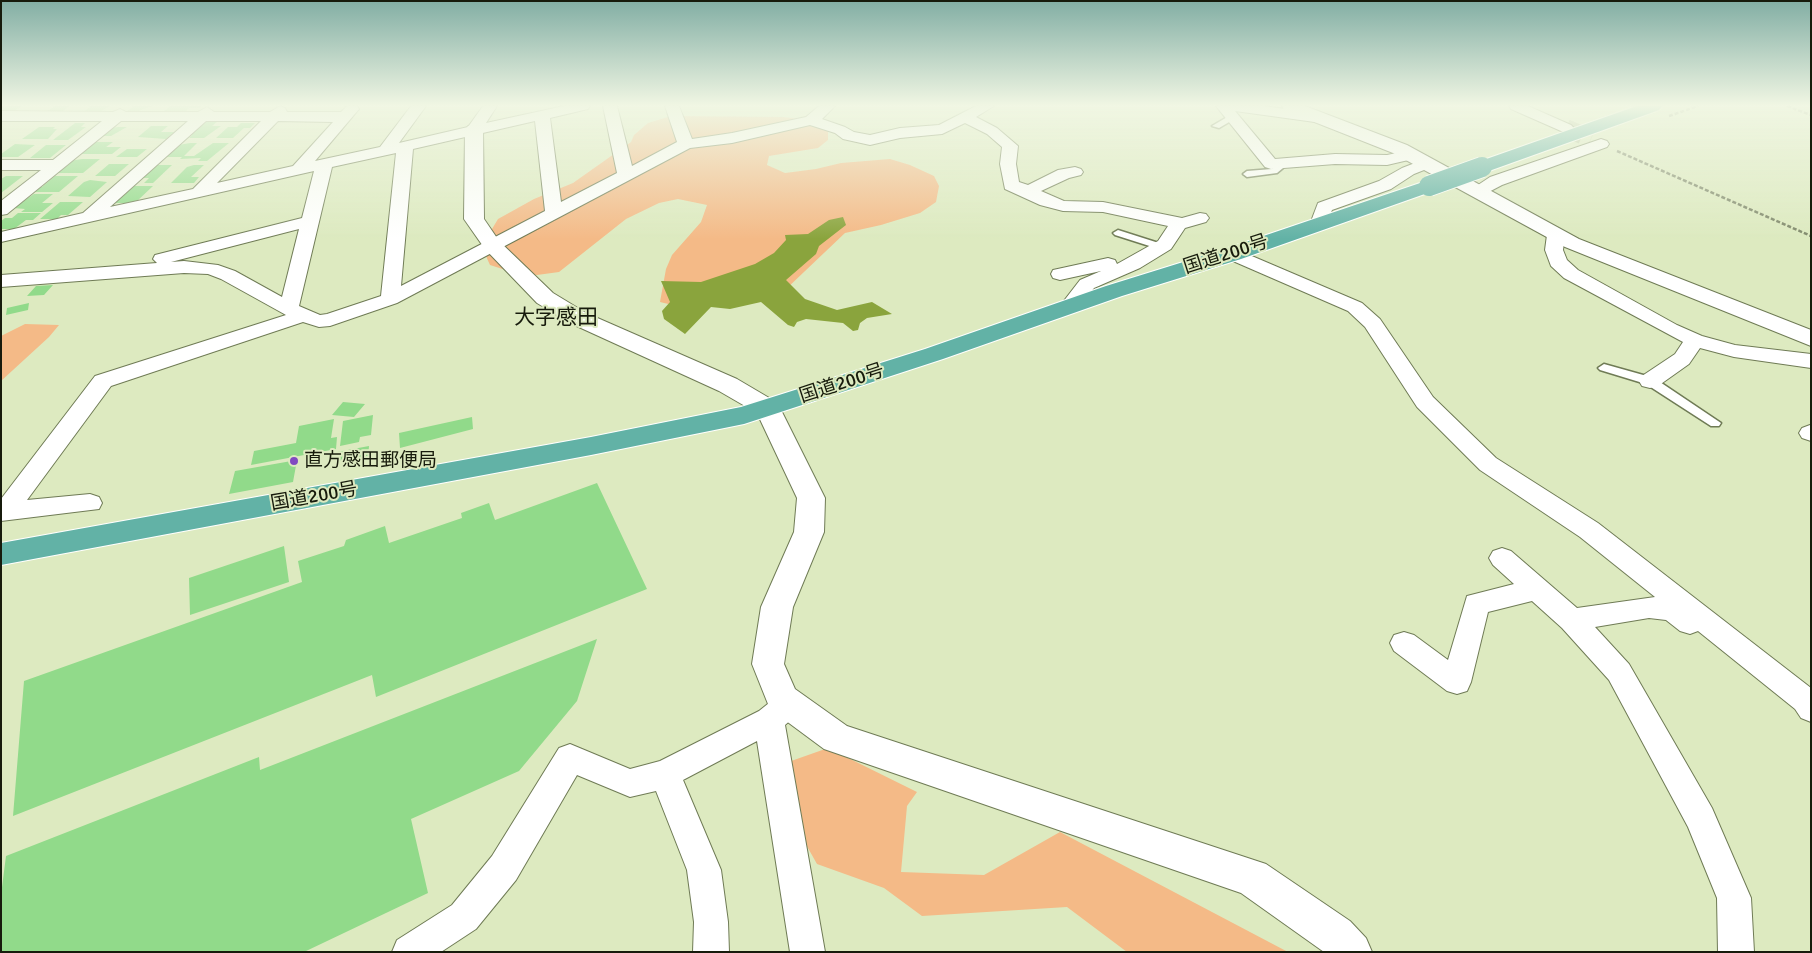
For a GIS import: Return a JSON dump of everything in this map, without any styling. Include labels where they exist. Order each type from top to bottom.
[{"type":"highway","name":"国道200号","points":[[1,554],[591,446],[767,408],[934,354],[1070,306],[1233,254],[1318,224],[1423,168],[1482,168],[1531,150]]},
{"type":"street","points":[[1,210],[74,150]]},
{"type":"street","points":[[88,218],[164,150]]},
{"type":"street","points":[[198,194],[241,150]]},
{"type":"street","points":[[298,171],[316,150]]},
{"type":"street","points":[[1,237],[198,194],[383,150]]},
{"type":"street","points":[[390,299],[405,150]]},
{"type":"street","points":[[474,150],[474,219],[492,245],[545,298],[578,318],[728,385],[767,408],[811,498],[809,532],[777,607],[768,664],[782,699],[779,712],[804,939],[808,952]]},
{"type":"street","points":[[546,150],[554,212]]},
{"type":"street","points":[[620,150],[626,175]]},
{"type":"street","points":[[1,281],[184,267],[211,269],[228,275],[296,312],[319,321],[330,320],[390,299],[673,150]]},
{"type":"street","points":[[1010,150],[1008,164],[1011,186],[1026,190],[1046,201],[1062,206],[1103,208],[1179,222],[1200,218]]},
{"type":"street","points":[[1260,150],[1271,164],[1335,159],[1387,160],[1423,168]]},
{"type":"street","points":[[1388,150],[1477,191],[1556,235],[1811,339]]},
{"type":"street","points":[[1477,191],[1496,181],[1572,150]]},
{"type":"street","points":[[1,165],[56,165]]},
{"type":"street","points":[[296,312],[310,221],[324,165]]},
{"type":"street","points":[[1026,190],[1064,174],[1075,172]]},
{"type":"street","points":[[106,273],[310,221]]},
{"type":"street","points":[[1070,306],[1088,284],[1165,246],[1179,222]]},
{"type":"street","points":[[1556,235],[1554,250],[1558,262],[1571,274],[1695,340],[1734,351],[1811,361]]},
{"type":"street","points":[[1060,274],[1154,252]]},
{"type":"street","points":[[1233,254],[1355,307],[1373,323],[1425,402],[1488,464],[1589,530],[1809,701]]},
{"type":"street","points":[[4,511],[103,381],[296,312]]},
{"type":"street","points":[[1650,381],[1682,359],[1695,340]]},
{"type":"street","points":[[4,511],[90,503]]},
{"type":"street","points":[[1502,558],[1572,620],[1619,672],[1701,819],[1734,898],[1736,952]]},
{"type":"street","points":[[1404,643],[1457,682],[1476,604],[1537,589]]},
{"type":"street","points":[[1572,620],[1649,607],[1672,610],[1774,682],[1809,701]]},
{"type":"street","points":[[409,952],[464,917],[470,910],[504,868],[570,758],[630,784],[666,774],[779,712]]},
{"type":"street","points":[[779,712],[836,738],[1252,878],[1336,935],[1352,952]]},
{"type":"street","points":[[666,774],[704,870],[711,922],[711,952]]},
{"type":"lane","points":[[1247,174],[1274,171],[1285,163]]},
{"type":"lane","points":[[1118,233],[1154,252]]},
{"type":"lane","points":[[1604,368],[1650,381],[1715,423]]},
{"type":"path","points":[[1617,150],[1811,236]]},
{"type":"shaded area","points":[[619,150],[803,150],[769,156],[767,165],[785,173],[816,169],[841,163],[890,159],[910,165],[934,176],[939,186],[936,202],[920,213],[881,225],[845,233],[784,291],[737,305],[685,308],[660,302],[666,269],[672,255],[701,222],[707,205],[678,199],[659,203],[626,219],[559,272],[537,275],[515,273],[490,265],[485,254],[489,234],[498,219],[534,199],[573,183]]},
{"type":"shaded area","points":[[843,217],[846,225],[819,246],[816,254],[786,280],[805,299],[837,310],[872,302],[892,314],[867,318],[860,323],[858,330],[853,331],[843,323],[806,319],[797,322],[794,327],[788,325],[761,302],[730,309],[711,307],[685,334],[664,319],[662,311],[670,302],[661,281],[701,282],[755,264],[774,253],[786,240],[785,235],[808,234],[829,220]]},
{"type":"shaded area","points":[[25,324],[59,325],[49,337],[1,381],[1,336]]},
{"type":"shaded area","points":[[828,748],[917,792],[907,806],[901,872],[984,875],[1060,832],[1288,952],[1127,952],[1067,907],[922,916],[884,888],[817,864],[787,811],[777,766]]},
{"type":"building","points":[[6,150],[27,150],[18,157],[1,157],[1,154]]},
{"type":"building","points":[[39,150],[59,150],[50,158],[30,158]]},
{"type":"building","points":[[84,150],[117,150],[112,154],[80,154]]},
{"type":"building","points":[[125,150],[145,150],[137,157],[116,157]]},
{"type":"building","points":[[173,150],[190,150],[184,156],[194,156],[202,150],[220,150],[207,161],[198,161],[201,158],[180,159],[182,157],[166,157]]},
{"type":"building","points":[[100,159],[83,173],[54,173],[69,161]]},
{"type":"building","points":[[109,164],[129,164],[115,176],[95,176]]},
{"type":"building","points":[[156,165],[172,165],[153,183],[144,183],[149,178],[141,178]]},
{"type":"building","points":[[204,165],[191,177],[199,177],[194,183],[171,183],[187,167]]},
{"type":"building","points":[[6,176],[23,176],[1,193],[1,179]]},
{"type":"building","points":[[55,176],[78,176],[59,192],[28,192],[34,187],[42,187]]},
{"type":"building","points":[[90,180],[107,182],[90,197],[68,196],[84,182]]},
{"type":"building","points":[[132,186],[153,186],[135,203],[114,203]]},
{"type":"building","points":[[34,194],[53,194],[42,203],[53,203],[42,212],[21,212],[25,209],[13,208]]},
{"type":"building","points":[[60,202],[83,202],[68,215],[61,215],[57,219],[40,219]]},
{"type":"building","points":[[18,213],[41,213],[33,220],[26,220],[14,229],[1,229],[1,221],[5,218],[12,218]]},
{"type":"building","points":[[53,285],[44,295],[27,296],[36,286]]},
{"type":"building","points":[[29,303],[28,310],[6,315],[7,308]]},
{"type":"building","points":[[343,402],[365,404],[354,417],[332,415]]},
{"type":"building","points":[[373,415],[371,435],[360,437],[359,442],[340,446],[343,421]]},
{"type":"building","points":[[472,417],[473,429],[400,448],[399,433]]},
{"type":"building","points":[[334,419],[331,438],[337,437],[336,449],[251,465],[254,451],[296,443],[299,426]]},
{"type":"building","points":[[369,446],[368,458],[343,463],[343,460],[336,461],[337,452]]},
{"type":"building","points":[[297,460],[293,482],[229,494],[235,471]]},
{"type":"building","points":[[597,483],[647,589],[376,697],[372,675],[13,816],[24,681],[302,582],[298,561],[344,546],[346,540],[385,526],[389,543],[462,518],[461,513],[489,503],[495,520]]},
{"type":"building","points":[[284,546],[289,582],[190,615],[189,578]]},
{"type":"building","points":[[597,639],[577,701],[519,771],[411,819],[428,893],[304,952],[1,952],[1,895],[6,856],[259,757],[260,770]]},
{"type":"place","name":"直方感田郵便局","points":[[294,461]]},
{"type":"district","name":"大字感田","points":[[556,318]]}]
